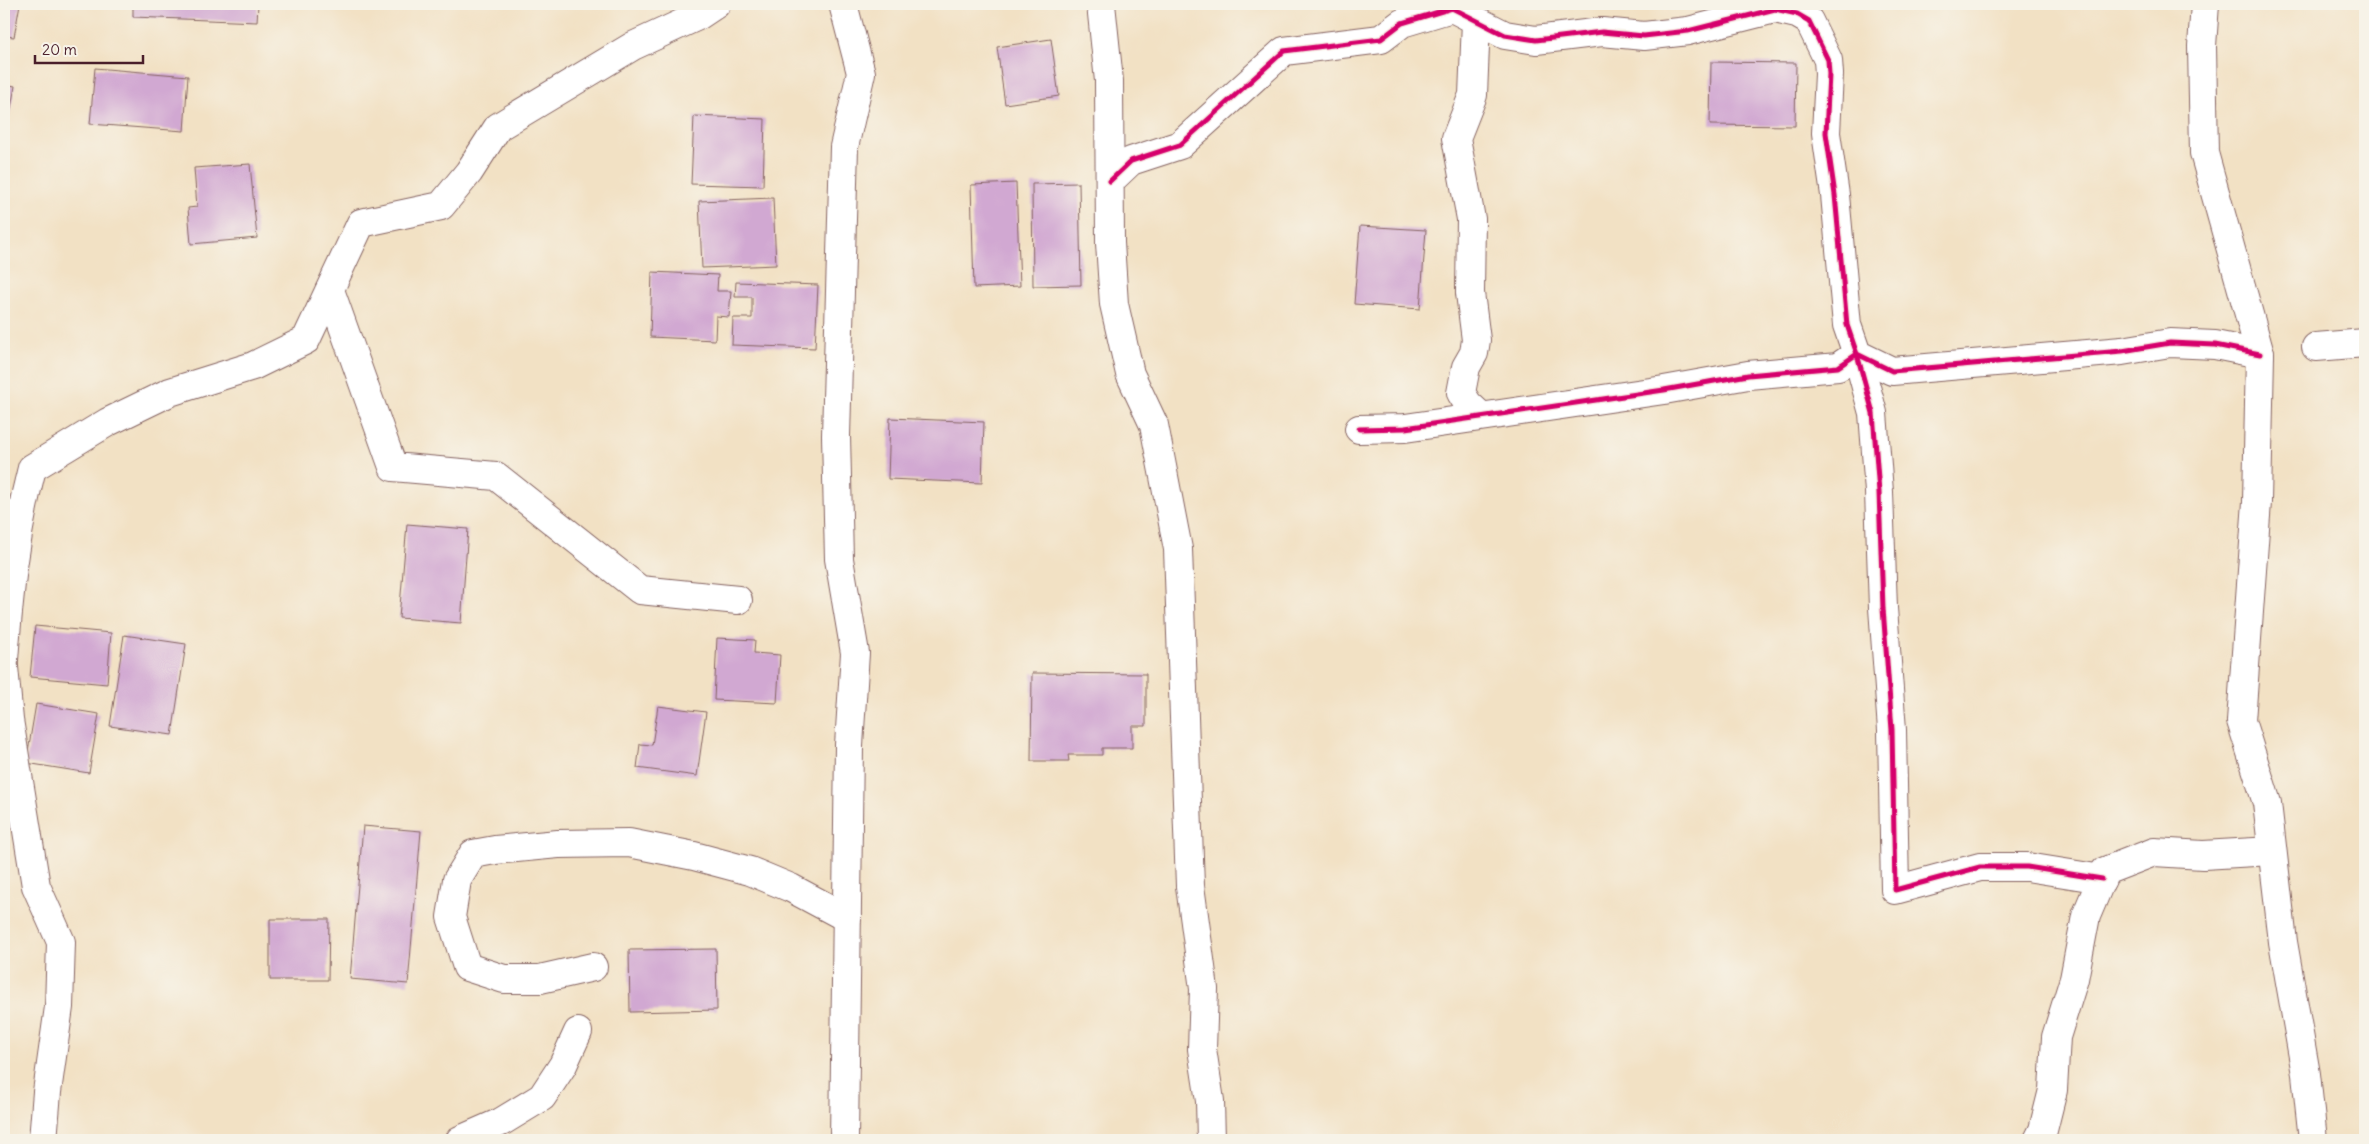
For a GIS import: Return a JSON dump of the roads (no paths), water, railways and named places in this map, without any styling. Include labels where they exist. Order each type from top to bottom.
[{"type":"street","points":[[4,660],[10,573],[21,512],[32,468],[108,422],[170,392],[253,366],[306,340],[361,223],[441,206],[469,172],[498,127],[633,46],[698,16],[716,4]]},
{"type":"street","points":[[843,4],[861,72],[844,146],[836,436],[839,559],[855,654],[849,745],[844,1140]]},
{"type":"street","points":[[1101,4],[1109,81],[1114,304],[1130,374],[1154,425],[1178,548],[1190,886],[1204,989],[1202,1049],[1210,1101],[1211,1140]]},
{"type":"street","points":[[2205,4],[2202,46],[2204,153],[2260,354],[2257,502],[2241,721],[2267,803],[2283,942],[2306,1074],[2313,1140]]},
{"type":"street","points":[[1110,181],[1131,161],[1180,145],[1284,51],[1381,39],[1402,23],[1452,6],[1476,21],[1505,35],[1536,40],[1602,32],[1644,36],[1688,31],[1775,9],[1796,14],[1809,21],[1828,60],[1826,133],[1835,195],[1847,325],[1873,413],[1880,492],[1883,608],[1892,730],[1895,890],[1980,867],[2027,867],[2102,880]]},
{"type":"street","points":[[1476,21],[1473,95],[1456,138],[1471,219],[1470,293],[1476,340],[1474,353],[1466,367],[1461,393],[1468,404],[1481,416]]},
{"type":"street","points":[[330,290],[393,467],[496,476],[640,590],[738,600]]},
{"type":"street","points":[[1857,354],[1892,371],[2122,351],[2170,343],[2215,345],[2260,354]]},
{"type":"street","points":[[2316,346],[2365,343]]},
{"type":"street","points":[[1359,429],[1405,428],[1684,387],[1748,375],[1838,367],[1857,354]]},
{"type":"street","points":[[4,667],[14,806],[36,886],[61,942],[59,1007],[47,1092],[43,1140]]},
{"type":"street","points":[[593,967],[540,979],[504,979],[467,966],[451,917],[457,880],[473,854],[558,844],[629,843],[694,856],[750,871],[791,888],[847,918]]},
{"type":"street","points":[[2038,1140],[2044,1130],[2053,1090],[2056,1037],[2074,979],[2086,916],[2105,871],[2154,852],[2204,855],[2272,852]]},
{"type":"street","points":[[460,1140],[501,1122],[542,1097],[563,1065],[578,1032]]}]
